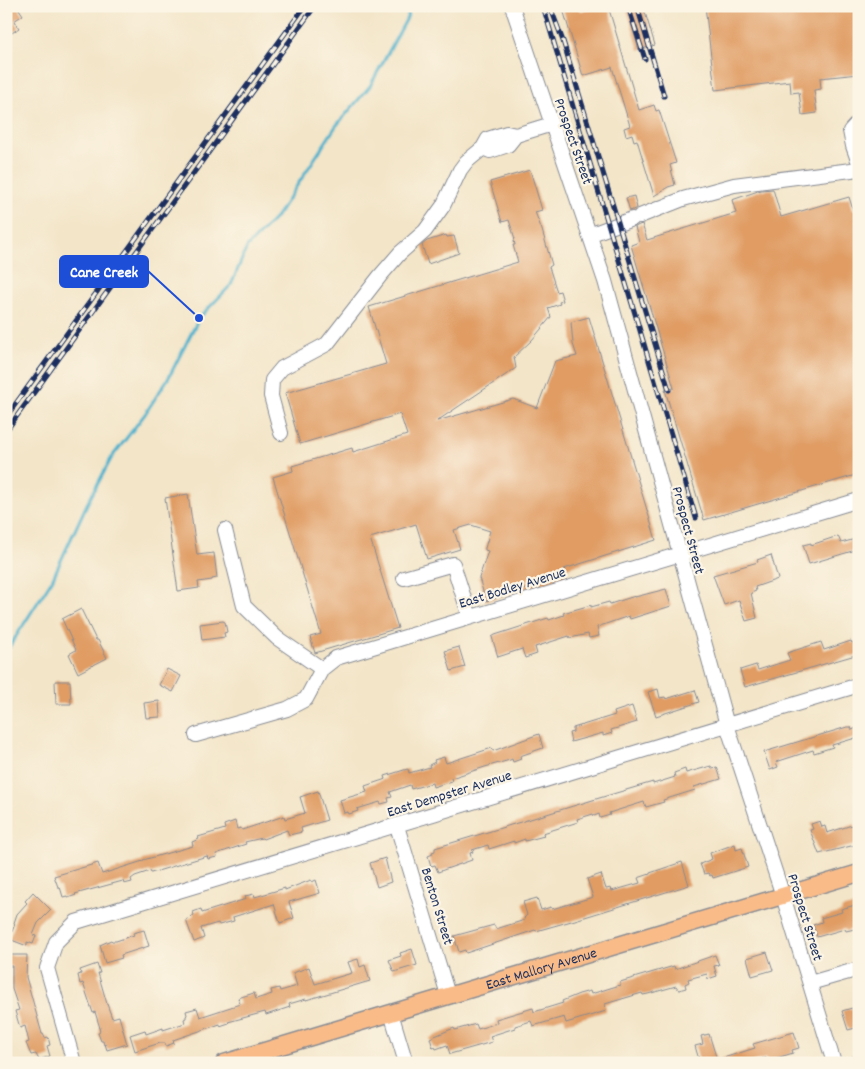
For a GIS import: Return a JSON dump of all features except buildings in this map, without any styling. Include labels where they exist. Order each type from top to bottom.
[{"type":"main road","name":"East Mallory Avenue","points":[[224,1063],[859,873]]},
{"type":"street","name":"Prospect Street","points":[[512,6],[605,281],[727,725],[783,896],[834,1063]]},
{"type":"street","points":[[859,121],[850,131],[859,162]]},
{"type":"street","points":[[281,433],[271,396],[272,380],[282,368],[327,344],[380,276],[400,253],[425,231],[443,206],[460,170],[466,162],[483,148],[490,151],[508,145],[516,135],[552,124]]},
{"type":"street","points":[[589,235],[683,200],[734,185],[859,169]]},
{"type":"street","name":"East Bodley Avenue","points":[[196,734],[287,709],[306,698],[322,670],[336,658],[859,500]]},
{"type":"street","points":[[225,530],[244,606],[277,638],[322,670]]},
{"type":"street","points":[[404,578],[453,564],[470,617]]},
{"type":"street","name":"East Dempster Avenue","points":[[74,1063],[47,968],[56,942],[76,922],[859,685]]},
{"type":"street","name":"Benton Street","points":[[397,826],[448,995]]},
{"type":"street","points":[[810,983],[859,969]]},
{"type":"street","points":[[391,1013],[406,1063]]},
{"type":"waterway","points":[[6,652],[52,580],[87,504],[112,457],[145,414],[169,377],[199,318],[231,285],[247,247],[277,216],[336,126],[370,86],[406,20],[411,6]]},
{"type":"railway","points":[[6,417],[305,6]]},
{"type":"railway","points":[[6,431],[315,6]]},
{"type":"railway","points":[[543,6],[696,518]]},
{"type":"railway","points":[[550,6],[563,41],[669,390]]},
{"type":"railway","points":[[628,6],[645,59]]},
{"type":"railway","points":[[637,6],[664,96]]},
{"type":"place","name":"Cane Creek","points":[[199,318]]}]
